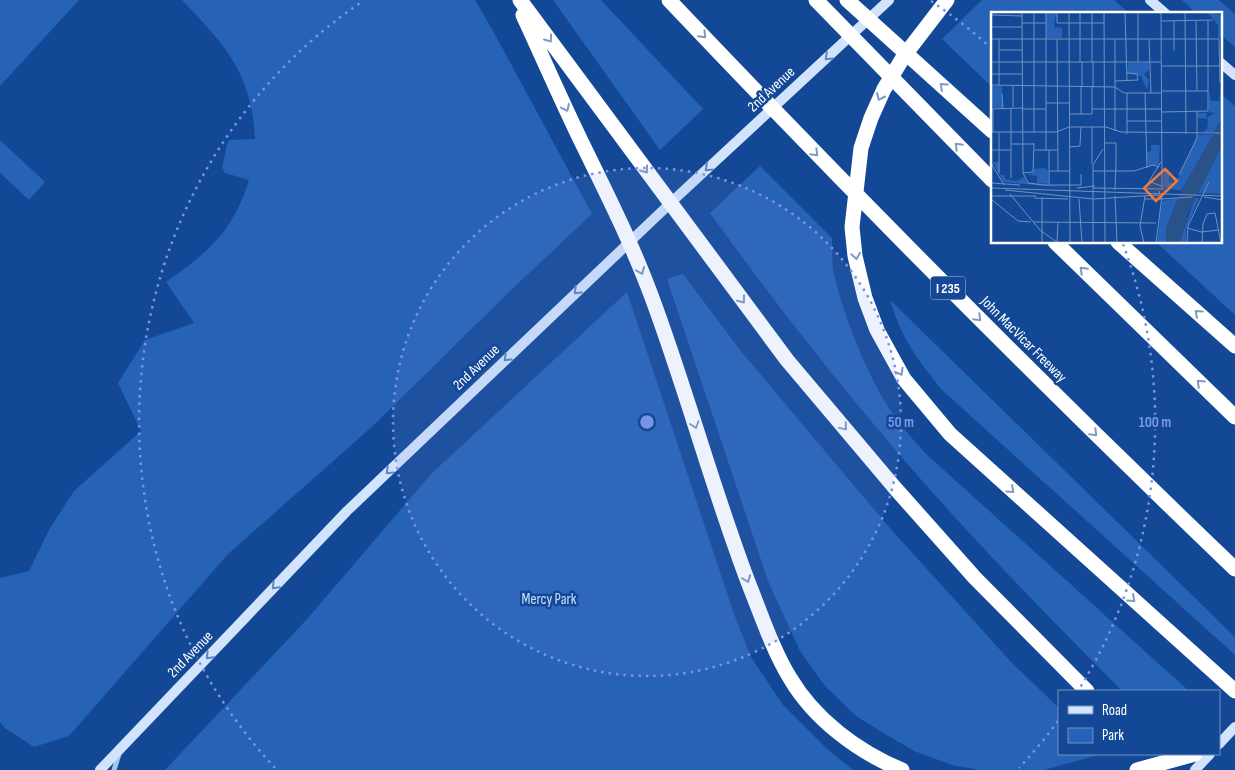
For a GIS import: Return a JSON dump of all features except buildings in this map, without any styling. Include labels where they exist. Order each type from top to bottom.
[{"type":"highway","points":[[518,0],[788,360],[895,488],[975,578],[1086,690]]},
{"type":"highway","points":[[518,0],[565,107],[618,216],[651,294],[734,544],[770,638],[790,678],[811,706],[844,738],[879,761],[902,770]]},
{"type":"highway","name":"John MacVicar Freeway","points":[[669,0],[900,240],[1103,442],[1235,568]]},
{"type":"highway","points":[[816,0],[991,179]]},
{"type":"highway","points":[[847,0],[991,129]]},
{"type":"highway","points":[[947,0],[904,56],[884,89],[871,118],[861,148],[852,227],[865,298],[877,330],[904,379],[950,434],[1235,691]]},
{"type":"highway","points":[[1057,244],[1235,417]]},
{"type":"highway","points":[[1120,244],[1235,346]]},
{"type":"highway","points":[[1153,755],[1169,770]]},
{"type":"highway","points":[[1138,770],[1191,755]]},
{"type":"main road","name":"2nd Avenue","points":[[100,770],[347,511],[542,325],[889,0]]},
{"type":"main road","points":[[1150,0],[1164,12]]},
{"type":"main road","points":[[1222,64],[1235,75]]},
{"type":"main road","points":[[1220,743],[1235,727]]},
{"type":"main road","points":[[1195,770],[1209,755]]},
{"type":"street","points":[[114,770],[122,747]]},
{"type":"green space","points":[[0,0],[79,0],[0,86]]},
{"type":"green space","points":[[182,0],[475,0],[592,214],[510,291],[374,425],[228,554],[69,736],[34,747],[5,728],[0,722],[0,578],[29,571],[50,528],[74,491],[141,431],[118,383],[145,340],[194,323],[166,282],[195,261],[218,239],[243,198],[249,180],[225,173],[222,168],[229,140],[255,139],[253,116],[242,78],[223,46]]},
{"type":"green space","points":[[553,0],[601,0],[703,109],[660,150]]},
{"type":"green space","points":[[982,0],[1114,0],[1128,12],[991,12],[991,86],[942,39]]},
{"type":"green space","points":[[1182,0],[1219,0],[1235,14],[1235,47],[1222,36],[1222,12],[1195,12]]},
{"type":"green space","points":[[1222,95],[1235,106],[1235,315],[1158,244],[1222,244]]},
{"type":"green space","points":[[0,140],[45,182],[29,200],[0,173]]},
{"type":"green space","points":[[760,166],[832,238],[833,269],[855,339],[870,375],[891,412],[905,430],[926,454],[1188,690],[1121,690],[972,536],[869,419],[772,297],[710,213]]},
{"type":"green space","points":[[683,274],[740,350],[888,526],[1012,663],[1058,707],[1058,755],[1098,755],[1044,770],[980,770],[952,765],[914,751],[880,731],[856,716],[825,686],[800,651],[768,581],[667,279]]},
{"type":"green space","name":"Mercy Park","points":[[627,292],[734,614],[751,657],[783,705],[827,749],[853,770],[165,770],[308,618],[431,474]]},
{"type":"green space","points":[[890,300],[1235,637],[1235,655],[942,390],[911,348],[899,326]]}]
